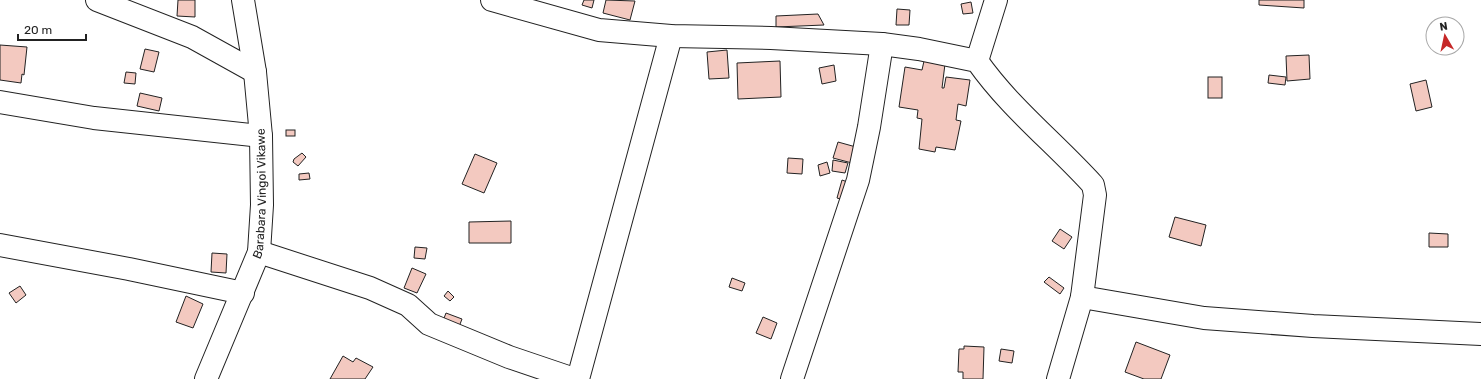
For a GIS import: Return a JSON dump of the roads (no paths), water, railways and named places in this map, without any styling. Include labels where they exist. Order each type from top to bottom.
[{"type":"street","points":[[97,0],[192,37],[255,72]]},
{"type":"street","name":"Barabara Vingoi Vikawe","points":[[206,379],[259,252],[262,206],[261,136],[255,72],[243,0]]},
{"type":"street","points":[[492,0],[599,30],[671,36],[771,38],[882,44],[919,49],[977,61],[988,76],[1026,119],[1093,186],[1095,195],[1082,297],[1058,379]]},
{"type":"street","points":[[977,61],[996,0]]},
{"type":"street","points":[[578,379],[671,36]]},
{"type":"street","points":[[792,379],[858,180],[869,127],[882,44]]},
{"type":"street","points":[[0,102],[94,118],[261,136]]},
{"type":"street","points":[[0,244],[243,293]]},
{"type":"street","points":[[259,252],[370,288],[408,305],[429,324],[509,357],[574,379]]},
{"type":"street","points":[[1082,297],[1204,318],[1313,326],[1481,334]]}]
